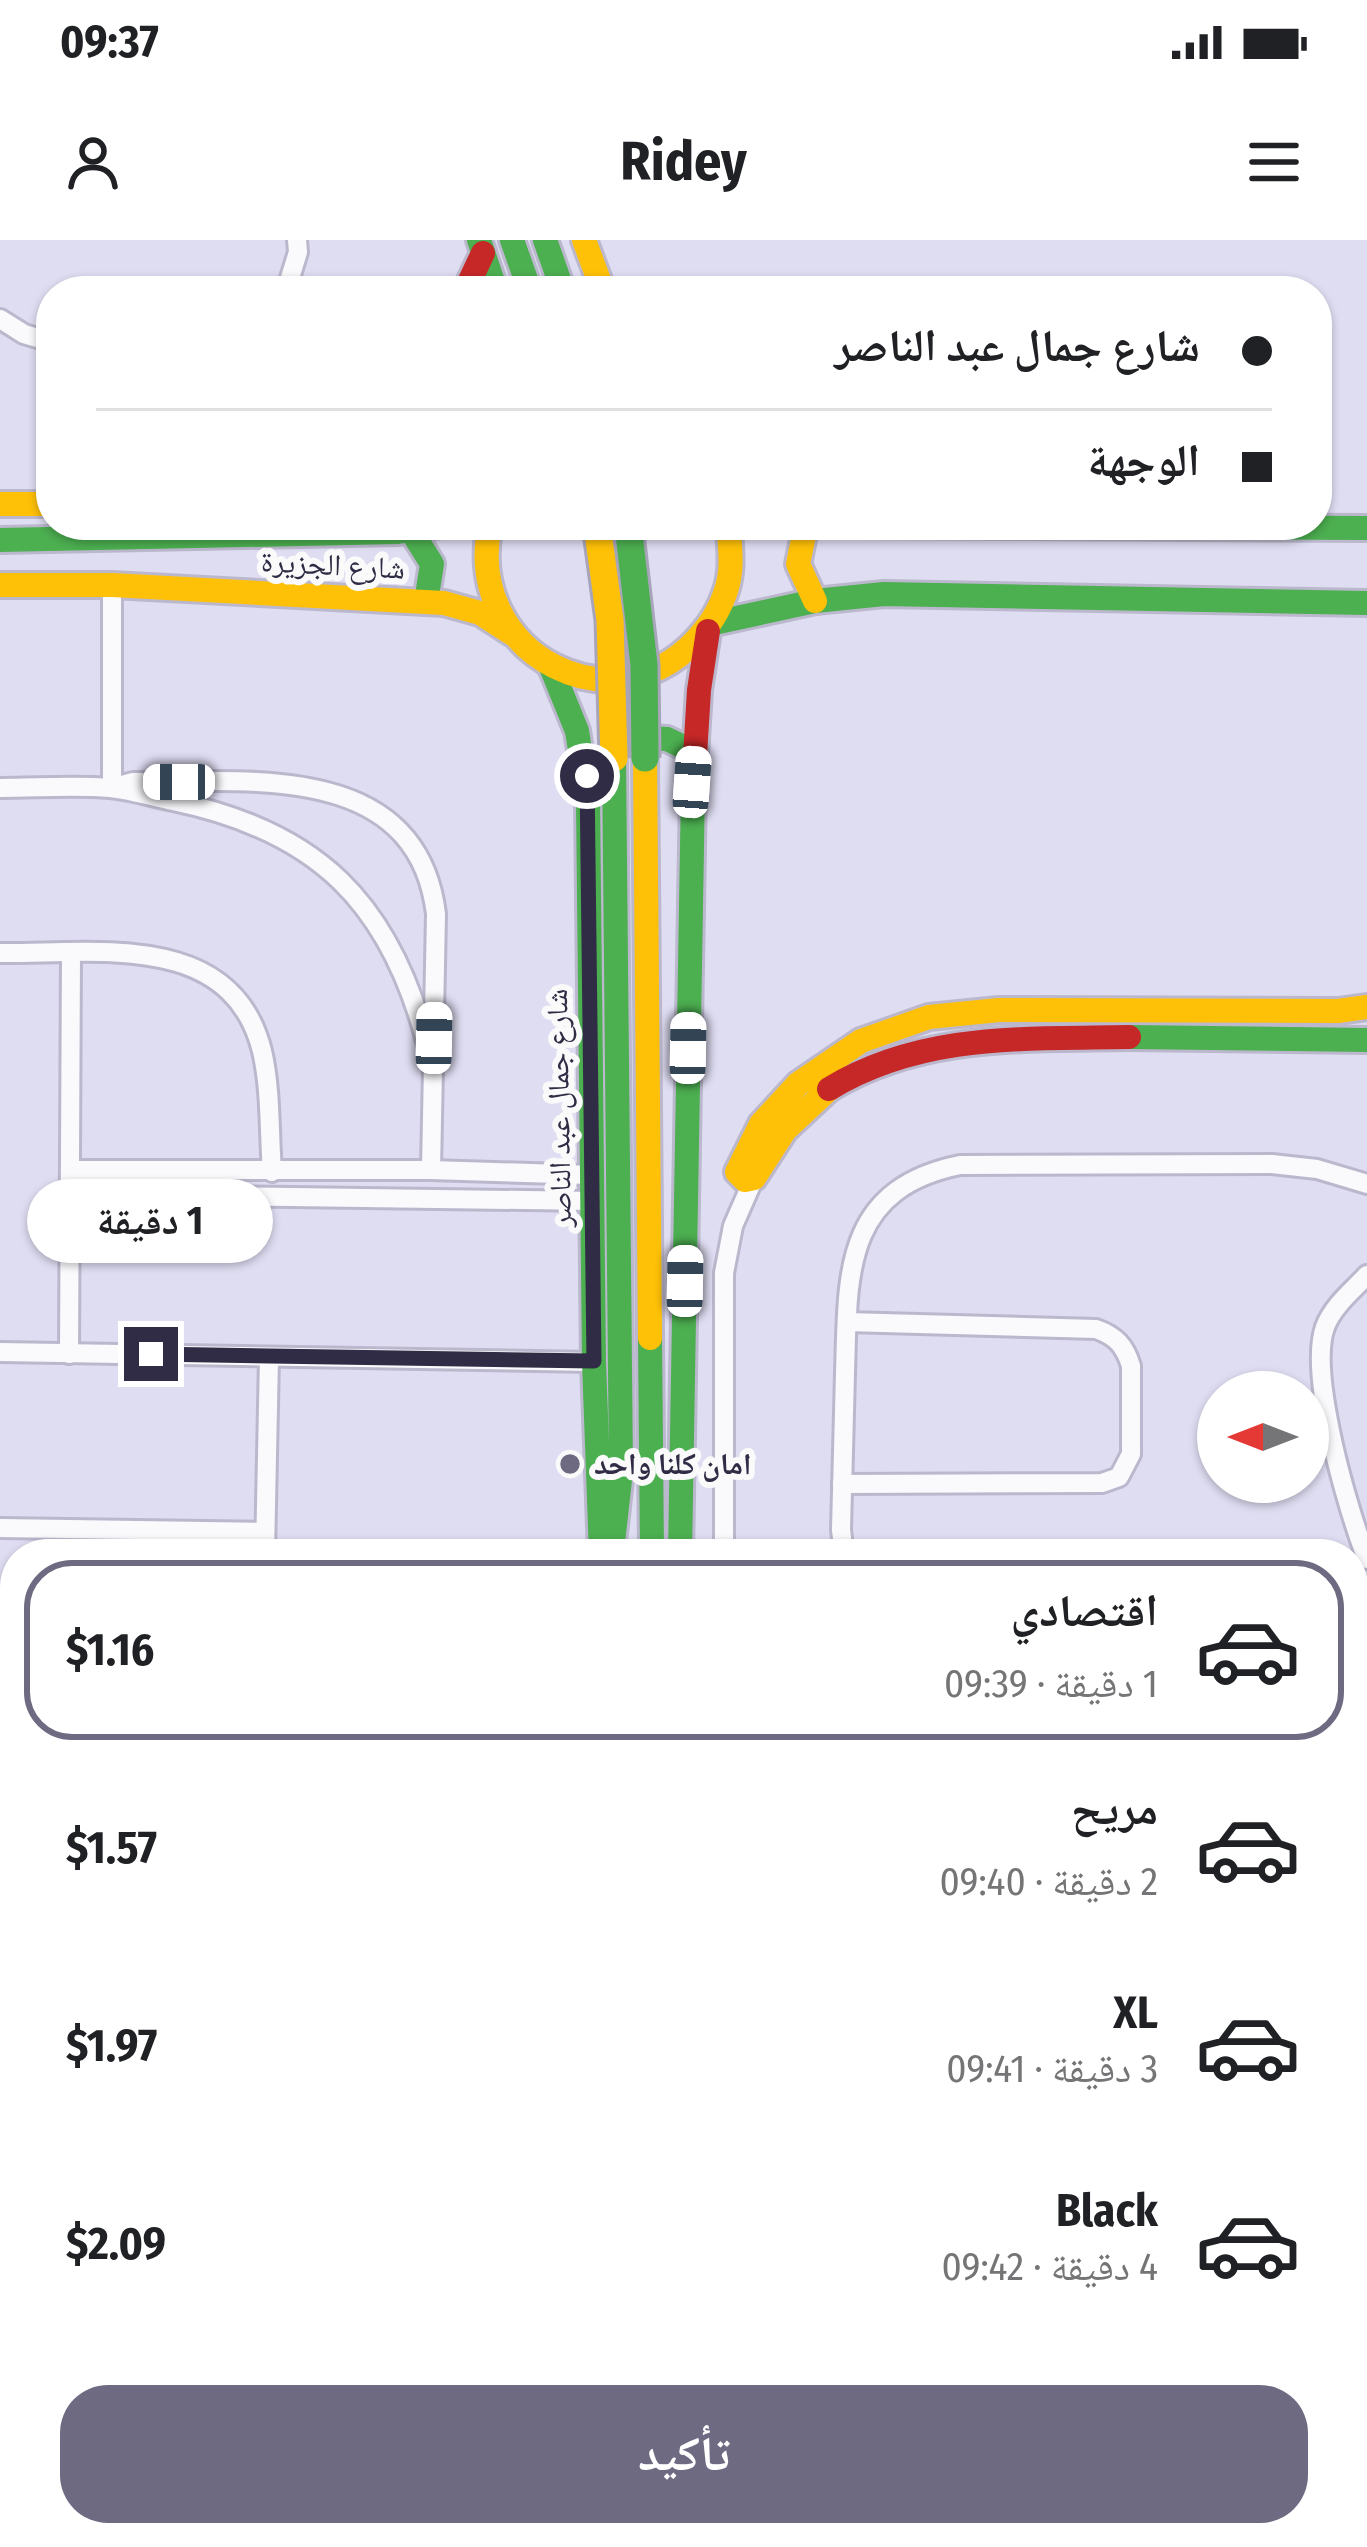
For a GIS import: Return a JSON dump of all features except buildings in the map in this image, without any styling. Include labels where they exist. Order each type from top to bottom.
[{"type":"main road","points":[[512,240],[525,276]]},
{"type":"main road","points":[[545,240],[558,276]]},
{"type":"main road","points":[[584,240],[597,276]]},
{"type":"main road","points":[[470,276],[481,246]]},
{"type":"main road","points":[[481,246],[491,276]]},
{"type":"main road","points":[[2,503],[36,504]]},
{"type":"main road","points":[[1332,528],[1367,528]]},
{"type":"main road","name":"شارع الجزيرة","points":[[0,540],[36,537]]},
{"type":"main road","points":[[420,540],[434,564],[434,584],[426,602]]},
{"type":"main road","points":[[488,540],[489,587],[511,633],[551,667],[587,678],[624,680],[671,664],[711,627],[815,601],[884,594],[1367,603]]},
{"type":"main road","points":[[599,540],[610,620],[614,758],[621,1471],[613,1539]]},
{"type":"main road","points":[[630,540],[644,665],[652,1539]]},
{"type":"main road","points":[[680,1539],[694,752],[711,627],[732,572],[729,540]]},
{"type":"main road","points":[[802,540],[797,560],[802,582],[815,601]]},
{"type":"main road","name":"شارع الجزيرة","points":[[0,585],[112,585],[426,602],[480,614],[511,633]]},
{"type":"main road","name":"شارع جمال عبد الناصر","points":[[551,667],[583,757],[588,800],[600,1539]]},
{"type":"main road","points":[[583,757],[609,741],[638,735],[667,739],[694,752]]},
{"type":"main road","points":[[1367,1007],[1338,1011],[962,1011],[928,1016],[861,1041],[798,1084],[761,1124],[737,1165],[741,1179],[754,1178],[771,1147],[826,1091],[848,1076],[918,1048],[955,1040],[1367,1040]]},
{"type":"street","points":[[291,276],[297,240]]},
{"type":"street","points":[[0,320],[36,338]]},
{"type":"street","points":[[112,585],[112,788]]},
{"type":"street","points":[[112,788],[133,782],[300,785],[353,800],[395,824],[420,856],[434,894],[431,1170]]},
{"type":"street","points":[[0,788],[112,788],[205,808],[256,825],[304,851],[346,886],[381,928],[406,975],[434,1079]]},
{"type":"street","points":[[0,953],[170,958],[208,974],[238,1001],[263,1056],[272,1172]]},
{"type":"street","points":[[69,1354],[71,954]]},
{"type":"street","points":[[844,1539],[847,1281],[861,1233],[892,1194],[935,1170],[960,1165],[1272,1164],[1317,1168],[1367,1184]]},
{"type":"street","points":[[70,1170],[431,1170],[593,1188]]},
{"type":"street","points":[[724,1539],[724,1273],[733,1226],[754,1178]]},
{"type":"street","points":[[70,1195],[593,1188]]},
{"type":"street","points":[[1360,1539],[1341,1483],[1321,1348],[1332,1312],[1367,1275]]},
{"type":"street","points":[[842,1484],[1102,1483],[1119,1477],[1132,1454],[1131,1366],[1127,1353],[1109,1334],[1096,1329],[847,1322]]},
{"type":"street","points":[[0,1352],[594,1361]]},
{"type":"street","points":[[265,1539],[268,1358]]},
{"type":"street","points":[[0,1528],[265,1532]]},
{"type":"traffic: fast","points":[[479,240],[491,276]]},
{"type":"traffic: fast","points":[[512,240],[525,276]]},
{"type":"traffic: fast","points":[[545,240],[558,276]]},
{"type":"traffic: fast","points":[[1332,528],[1367,528]]},
{"type":"traffic: fast","points":[[0,540],[36,539]]},
{"type":"traffic: fast","points":[[417,540],[432,564],[426,602]]},
{"type":"traffic: fast","points":[[630,540],[644,665],[645,758]]},
{"type":"traffic: fast","points":[[714,623],[815,601],[884,594],[1367,603]]},
{"type":"traffic: fast","points":[[551,667],[577,731],[588,800],[600,1539]]},
{"type":"traffic: fast","points":[[624,737],[667,739],[694,752]]},
{"type":"traffic: fast","points":[[613,1539],[621,1471],[614,758]]},
{"type":"traffic: fast","points":[[680,1539],[693,789]]},
{"type":"traffic: fast","points":[[1129,1037],[1367,1040]]},
{"type":"traffic: fast","points":[[650,1338],[652,1539]]},
{"type":"traffic: slow","points":[[584,240],[597,276]]},
{"type":"traffic: slow","points":[[0,504],[36,504]]},
{"type":"traffic: slow","points":[[489,540],[488,571],[500,611],[523,644],[555,666],[592,678],[631,677],[669,662],[704,631],[729,580],[730,540]]},
{"type":"traffic: slow","points":[[599,540],[610,620],[614,758]]},
{"type":"traffic: slow","points":[[803,540],[798,564],[815,601]]},
{"type":"traffic: slow","points":[[0,585],[112,585],[444,603],[480,613],[511,633]]},
{"type":"traffic: slow","points":[[645,758],[650,1338]]},
{"type":"traffic: slow","points":[[829,1089],[785,1130],[754,1178],[745,1180],[737,1172],[761,1124],[798,1084],[861,1041],[929,1017],[999,1010],[1338,1011],[1367,1007]]},
{"type":"traffic: jam","points":[[472,276],[483,253]]},
{"type":"traffic: jam","points":[[693,789],[708,631]]},
{"type":"traffic: jam","points":[[829,1089],[864,1071],[937,1048],[1012,1040],[1129,1037]]},
{"type":"place","name":"امان كلنا واحد","points":[[570,1464]]},
{"type":"route","points":[[151,1354],[594,1361],[587,776]]}]
